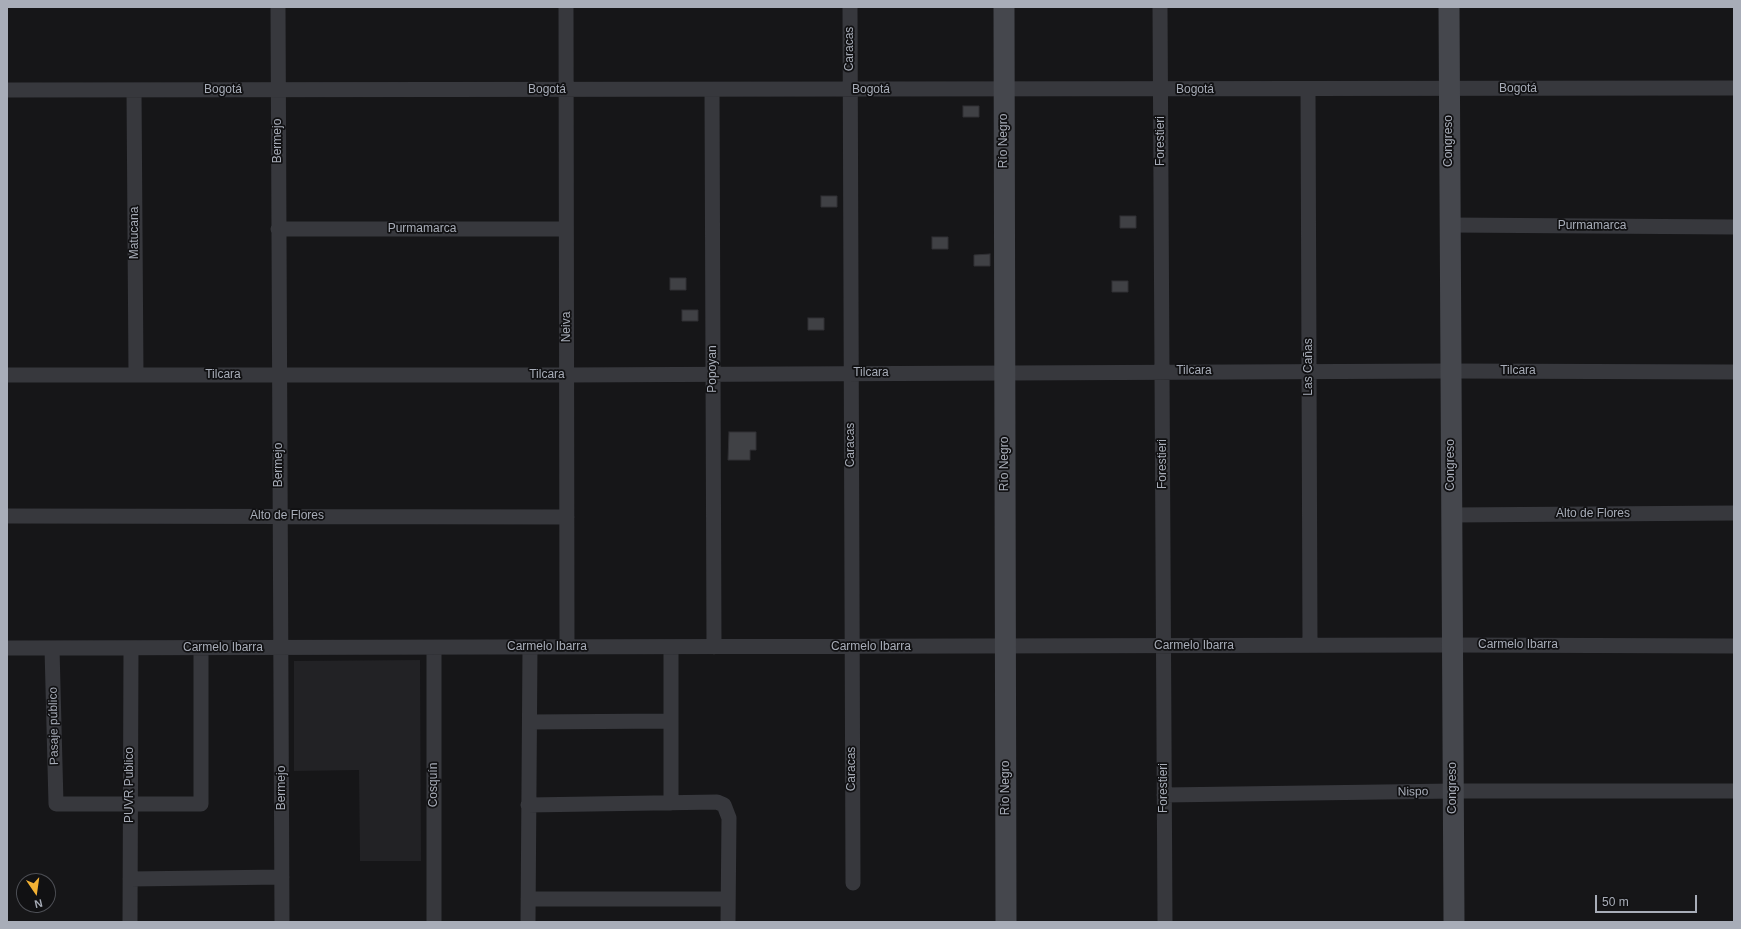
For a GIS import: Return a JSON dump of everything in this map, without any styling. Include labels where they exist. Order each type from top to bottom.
[{"type":"main road","name":"Río Negro","points":[[1004,7],[1006,922]]},
{"type":"main road","name":"Congreso","points":[[1448,7],[1454,922]]},
{"type":"street","name":"Bermejo","points":[[278,7],[279,516],[282,922]]},
{"type":"street","name":"Neiva","points":[[566,7],[567,647]]},
{"type":"street","name":"Caracas","points":[[850,7],[853,883]]},
{"type":"street","name":"Forestieri","points":[[1160,7],[1165,922]]},
{"type":"street","name":"Bogotá","points":[[7,90],[1161,90],[1734,88]]},
{"type":"street","name":"Las Cañas","points":[[1308,89],[1310,645]]},
{"type":"street","name":"Matucana","points":[[134,90],[136,375]]},
{"type":"street","name":"Popoyan","points":[[712,90],[714,647]]},
{"type":"street","name":"Purmamarca","points":[[1450,225],[1734,227]]},
{"type":"street","name":"Purmamarca","points":[[278,229],[566,230]]},
{"type":"street","name":"Tilcara","points":[[7,375],[567,375],[1163,371],[1734,372]]},
{"type":"street","name":"Alto de Flores","points":[[1452,515],[1734,513]]},
{"type":"street","name":"Alto de Flores","points":[[7,516],[567,517]]},
{"type":"street","name":"Carmelo Ibarra","points":[[7,648],[1310,645],[1734,646]]},
{"type":"street","points":[[528,922],[530,647]]},
{"type":"street","points":[[671,803],[672,647]]},
{"type":"street","name":"Pasaje público","points":[[52,648],[56,804],[130,804]]},
{"type":"street","name":"PUVR Publico","points":[[130,922],[131,648]]},
{"type":"street","points":[[130,804],[201,804],[201,648]]},
{"type":"street","name":"Cosquín","points":[[434,648],[434,922]]},
{"type":"street","points":[[530,722],[671,722]]},
{"type":"street","name":"Nispo","points":[[1164,794],[1454,791],[1734,791]]},
{"type":"street","points":[[528,805],[717,802],[724,805],[727,809],[729,818],[728,922]]},
{"type":"street","points":[[130,879],[282,876]]},
{"type":"street","points":[[528,899],[728,899]]},
{"type":"shaded area","points":[[420,660],[421,861],[360,861],[359,770],[294,771],[294,661]]},
{"type":"building","points":[[963,106],[979,106],[979,117],[963,117]]},
{"type":"building","points":[[821,196],[837,196],[837,207],[821,207]]},
{"type":"building","points":[[1120,216],[1136,216],[1136,228],[1120,228]]},
{"type":"building","points":[[932,237],[948,237],[948,249],[932,249]]},
{"type":"building","points":[[990,254],[990,266],[974,266],[974,255]]},
{"type":"building","points":[[670,278],[686,278],[686,290],[670,290]]},
{"type":"building","points":[[1112,281],[1128,281],[1128,292],[1112,292]]},
{"type":"building","points":[[682,310],[698,310],[698,321],[682,321]]},
{"type":"building","points":[[808,318],[824,318],[824,330],[808,330]]},
{"type":"building","points":[[729,432],[756,432],[756,450],[750,450],[750,460],[728,460]]}]
